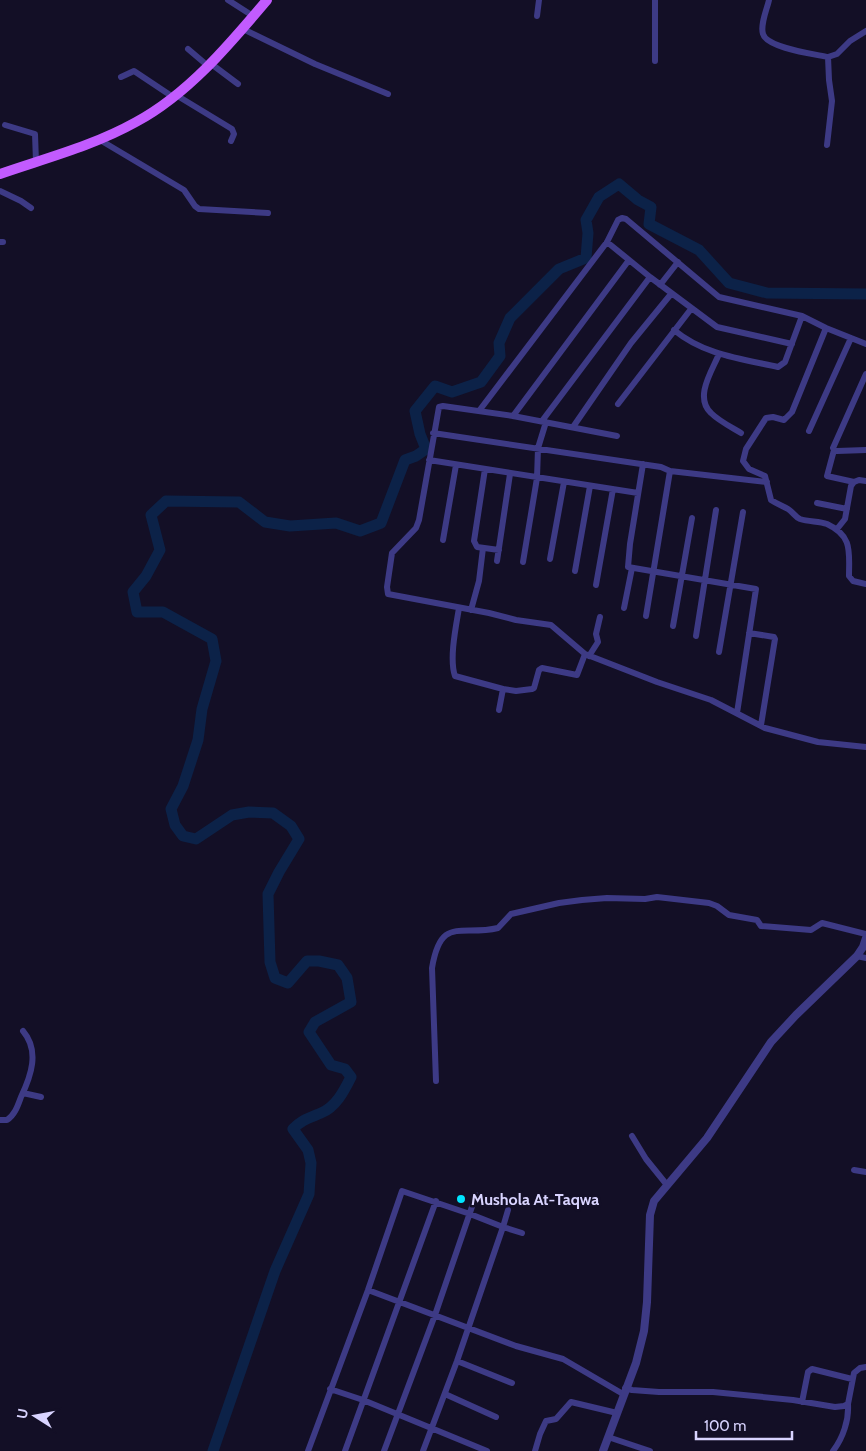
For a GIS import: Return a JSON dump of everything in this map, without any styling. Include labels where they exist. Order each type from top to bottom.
[{"type":"main road","points":[[0,174],[100,140],[138,122],[174,96],[209,64],[243,29],[267,0]]},
{"type":"street","points":[[228,0],[253,16]]},
{"type":"street","points":[[537,16],[539,0]]},
{"type":"street","points":[[655,0],[655,61]]},
{"type":"street","points":[[770,0],[762,29],[763,36],[767,41],[793,50],[828,56],[837,54],[850,41],[866,31]]},
{"type":"street","points":[[243,29],[315,64],[388,94]]},
{"type":"street","points":[[188,49],[238,84]]},
{"type":"street","points":[[827,145],[832,101],[828,80],[828,56]]},
{"type":"street","points":[[121,77],[134,71],[232,129],[234,134],[231,141]]},
{"type":"street","points":[[5,125],[35,134],[36,162]]},
{"type":"street","points":[[100,140],[184,190],[199,209],[268,213]]},
{"type":"street","points":[[0,191],[31,208]]},
{"type":"street","points":[[479,411],[607,242],[618,220],[622,218],[626,219],[719,297],[802,316],[866,344]]},
{"type":"street","points":[[607,242],[671,294],[717,327],[792,344]]},
{"type":"street","points":[[513,416],[629,260]]},
{"type":"street","points":[[660,285],[678,262]]},
{"type":"street","points":[[523,562],[537,478],[538,448],[544,422],[650,277]]},
{"type":"street","points":[[573,426],[631,343],[671,294]]},
{"type":"street","points":[[618,404],[691,309]]},
{"type":"street","points":[[674,330],[697,346],[719,354],[778,367],[785,362],[802,316]]},
{"type":"street","points":[[826,328],[792,412],[784,420],[773,417],[766,418],[746,449],[743,461],[746,466],[762,474],[774,502],[799,518],[828,524],[837,530],[849,548],[849,576],[853,581],[866,584]]},
{"type":"street","points":[[809,432],[851,338]]},
{"type":"street","points":[[719,354],[704,388],[706,405],[712,414],[741,433]]},
{"type":"street","points":[[866,374],[833,444],[834,450],[827,476],[854,482],[859,480],[866,481]]},
{"type":"street","points":[[617,436],[573,426],[441,406],[437,410],[420,520],[416,528],[392,553],[387,592],[390,596],[516,620],[551,624],[587,655],[657,682],[711,700],[761,725],[818,742],[866,747]]},
{"type":"street","points":[[433,433],[643,464],[661,467],[670,471],[767,482]]},
{"type":"street","points":[[834,450],[865,448]]},
{"type":"street","points":[[429,460],[638,493]]},
{"type":"street","points":[[643,464],[628,567],[756,589],[736,713]]},
{"type":"street","points":[[443,540],[456,465]]},
{"type":"street","points":[[485,469],[474,541],[477,547],[499,550]]},
{"type":"street","points":[[646,616],[670,471]]},
{"type":"street","points":[[497,561],[510,474]]},
{"type":"street","points":[[550,559],[564,482]]},
{"type":"street","points":[[837,530],[845,519],[854,482]]},
{"type":"street","points":[[575,571],[590,486]]},
{"type":"street","points":[[596,585],[613,490]]},
{"type":"street","points":[[817,504],[847,509]]},
{"type":"street","points":[[696,636],[716,510]]},
{"type":"street","points":[[719,652],[744,512]]},
{"type":"street","points":[[673,626],[692,518]]},
{"type":"street","points":[[471,610],[479,581],[483,548]]},
{"type":"street","points":[[624,608],[632,568]]},
{"type":"street","points":[[459,608],[454,636],[453,665],[455,676],[516,691],[534,688],[539,670],[542,668],[578,675],[587,655],[598,642],[596,634],[600,617]]},
{"type":"street","points":[[749,633],[774,637],[775,639],[761,725]]},
{"type":"street","points":[[498,710],[503,689]]},
{"type":"street","points":[[436,1081],[432,968],[434,954],[439,942],[450,932],[498,928],[511,914],[559,903],[607,898],[645,899],[657,897],[709,903],[717,906],[729,915],[757,920],[761,926],[811,930],[822,923],[866,936],[863,947],[857,956],[771,1042],[707,1138],[654,1201],[651,1208],[646,1317],[636,1363],[603,1451]]},
{"type":"street","points":[[857,956],[866,958]]},
{"type":"street","points":[[0,1120],[7,1120],[12,1115],[23,1093],[32,1068],[33,1058],[30,1041],[22,1031]]},
{"type":"street","points":[[23,1093],[41,1098]]},
{"type":"street","points":[[632,1136],[646,1159],[667,1185]]},
{"type":"street","points":[[854,1170],[866,1172]]},
{"type":"street","points":[[308,1451],[368,1290],[402,1191],[436,1201],[522,1233]]},
{"type":"street","points":[[384,1451],[435,1315],[476,1195]]},
{"type":"street","points":[[345,1451],[436,1201]]},
{"type":"street","points":[[423,1451],[469,1327],[508,1210]]},
{"type":"street","points":[[368,1290],[516,1346],[563,1359],[624,1391],[713,1392],[835,1407],[848,1404]]},
{"type":"street","points":[[457,1361],[512,1383]]},
{"type":"street","points":[[833,1451],[844,1431],[852,1379],[856,1371],[866,1367]]},
{"type":"street","points":[[802,1402],[808,1372],[812,1369],[852,1379]]},
{"type":"street","points":[[330,1389],[364,1400],[487,1451]]},
{"type":"street","points":[[445,1394],[496,1417]]},
{"type":"street","points":[[535,1451],[546,1421],[556,1419],[571,1402],[617,1413]]},
{"type":"street","points":[[608,1437],[650,1451]]},
{"type":"waterway","points":[[213,1451],[275,1271],[309,1194],[311,1163],[308,1150],[293,1129],[302,1121],[331,1107],[351,1077],[345,1069],[331,1065],[309,1032],[315,1022],[351,1002],[347,978],[338,965],[319,961],[307,961],[288,983],[275,978],[270,962],[268,894],[299,839],[291,826],[273,813],[249,812],[232,815],[196,839],[183,836],[175,825],[171,809],[183,786],[198,740],[202,709],[216,661],[212,639],[163,612],[137,612],[133,592],[146,576],[160,550],[151,515],[166,501],[239,502],[265,522],[290,526],[336,523],[360,531],[381,523],[405,460],[416,456],[426,449],[420,434],[415,411],[435,386],[452,392],[481,382],[500,356],[499,343],[510,318],[559,269],[586,258],[588,233],[586,220],[599,197],[619,184],[638,200],[651,207],[649,224],[699,250],[729,283],[767,293],[866,294]]},
{"type":"place","name":"Mushola At-Taqwa","points":[[461,1199]]}]
